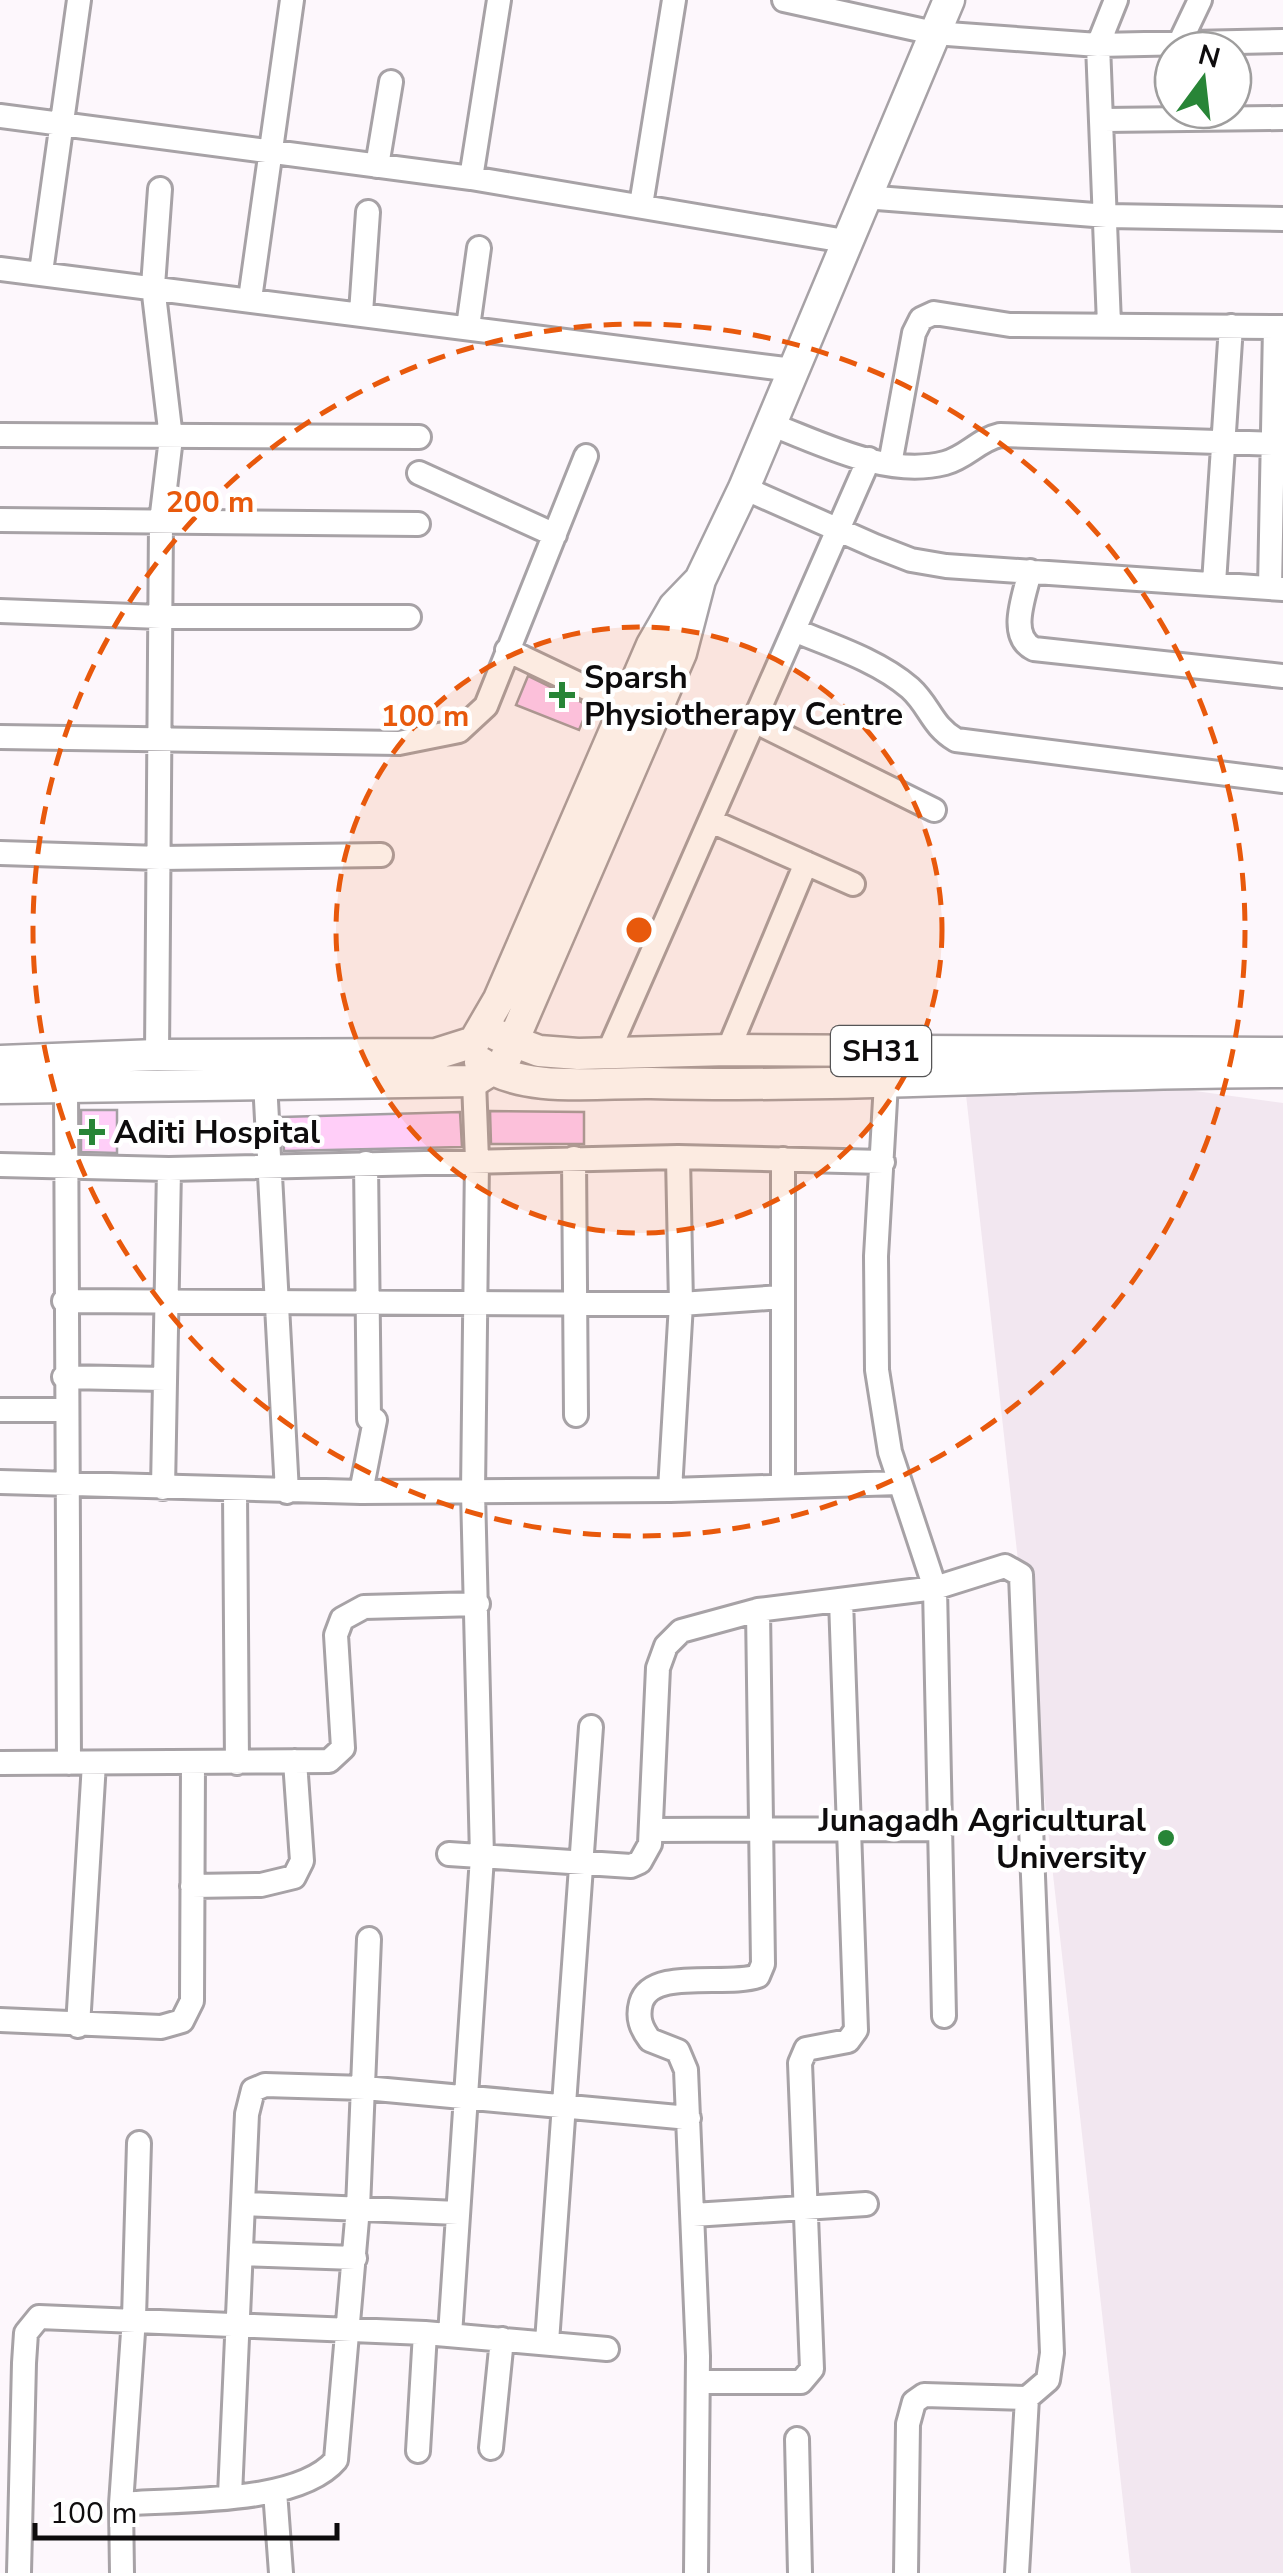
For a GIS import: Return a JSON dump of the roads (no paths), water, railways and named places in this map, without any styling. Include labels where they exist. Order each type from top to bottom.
[{"type":"main road","points":[[0,1061],[157,1055],[436,1054],[461,1048],[485,1028],[639,713],[681,654],[700,580],[744,488],[845,240],[950,0]]},
{"type":"main road","points":[[483,1076],[514,1045],[639,713]]},
{"type":"main road","name":"SH31","points":[[485,1028],[514,1045],[539,1052],[1283,1053]]},
{"type":"main road","points":[[461,1048],[483,1076]]},
{"type":"main road","points":[[0,1088],[483,1076],[758,1086],[1283,1072]]},
{"type":"street","points":[[40,272],[79,0]]},
{"type":"street","points":[[250,299],[292,0]]},
{"type":"street","points":[[471,178],[499,0]]},
{"type":"street","points":[[641,205],[674,0]]},
{"type":"street","points":[[784,0],[934,33],[1098,45],[1153,43]]},
{"type":"street","points":[[1109,324],[1104,120],[1098,45],[1116,0]]},
{"type":"street","points":[[1186,30],[1200,0]]},
{"type":"street","points":[[1253,38],[1282,36]]},
{"type":"street","points":[[377,166],[391,82]]},
{"type":"street","points":[[0,116],[471,178],[845,240]]},
{"type":"street","points":[[1104,120],[1283,118]]},
{"type":"street","points":[[157,1055],[162,522],[170,438],[154,286],[160,190]]},
{"type":"street","points":[[864,197],[1106,216],[1283,220]]},
{"type":"street","points":[[361,313],[368,212]]},
{"type":"street","points":[[468,327],[479,248]]},
{"type":"street","points":[[0,270],[154,286],[793,370]]},
{"type":"street","points":[[608,1053],[796,631],[836,530],[879,462],[920,320],[949,314],[1010,325],[1279,327],[1276,589],[910,560],[836,530],[744,488]]},
{"type":"street","points":[[1214,582],[1231,326]]},
{"type":"street","points":[[770,424],[879,462],[943,463],[960,457],[981,439],[1000,435],[1278,444]]},
{"type":"street","points":[[0,435],[419,437]]},
{"type":"street","points":[[0,737],[361,746],[427,739],[459,731],[486,706],[586,456]]},
{"type":"street","points":[[419,474],[555,535]]},
{"type":"street","points":[[0,520],[418,524]]},
{"type":"street","points":[[1030,571],[1019,634],[1024,644],[1034,649],[1283,676]]},
{"type":"street","points":[[0,611],[160,617],[409,617]]},
{"type":"street","points":[[796,631],[849,652],[910,688],[937,728],[956,740],[1283,781]]},
{"type":"street","points":[[507,650],[639,713]]},
{"type":"street","points":[[754,720],[934,810]]},
{"type":"street","points":[[711,821],[852,884]]},
{"type":"street","points":[[0,854],[160,858],[381,855]]},
{"type":"street","points":[[728,1050],[806,863]]},
{"type":"street","points":[[450,2334],[482,1857],[472,1492],[472,1300],[483,1076]]},
{"type":"street","points":[[264,1082],[287,1492]]},
{"type":"street","points":[[886,1083],[876,1256],[877,1370],[884,1427],[899,1483],[934,1582],[944,2016]]},
{"type":"street","points":[[66,1087],[64,1483],[68,1763]]},
{"type":"street","points":[[0,1165],[169,1169],[574,1158],[882,1162]]},
{"type":"street","points":[[574,1158],[576,1416]]},
{"type":"street","points":[[670,1490],[680,1304],[678,1158]]},
{"type":"street","points":[[783,1159],[783,1486]]},
{"type":"street","points":[[361,1492],[372,1419],[366,1164]]},
{"type":"street","points":[[163,1488],[169,1169]]},
{"type":"street","points":[[64,1301],[574,1300],[680,1304],[782,1297]]},
{"type":"street","points":[[64,1377],[165,1379]]},
{"type":"street","points":[[0,1410],[64,1410]]},
{"type":"street","points":[[0,1482],[287,1492],[670,1490],[899,1483]]},
{"type":"street","points":[[236,1491],[237,1763]]},
{"type":"street","points":[[449,1854],[582,1864],[632,1866],[640,1862],[650,1844],[652,1830],[658,1668],[666,1646],[681,1631],[758,1610],[842,1600],[1004,1566],[1021,1575],[1052,2353],[1048,2380],[1027,2398],[924,2395],[914,2402],[908,2424],[906,2573]]},
{"type":"street","points":[[698,2382],[808,2378],[812,2369],[800,2063],[806,2048],[848,2041],[856,2030],[842,1600]]},
{"type":"street","points":[[0,1763],[329,1761],[343,1748],[336,1634],[342,1619],[352,1610],[478,1604]]},
{"type":"street","points":[[696,2573],[698,2382],[684,2057],[650,2040],[638,2013],[644,1994],[653,1986],[758,1976],[763,1964],[758,1610]]},
{"type":"street","points":[[548,2342],[591,1726]]},
{"type":"street","points":[[192,1886],[261,1885],[294,1877],[302,1861],[294,1761]]},
{"type":"street","points":[[78,2026],[94,1763]]},
{"type":"street","points":[[0,2020],[161,2028],[182,2021],[192,2001],[193,1763]]},
{"type":"street","points":[[652,1830],[942,1828]]},
{"type":"street","points":[[120,2504],[275,2491],[307,2484],[324,2474],[336,2460],[355,2258],[369,1939]]},
{"type":"street","points":[[230,2494],[247,2114],[254,2090],[265,2085],[365,2088],[689,2118]]},
{"type":"street","points":[[122,2573],[120,2504],[134,2318],[139,2143]]},
{"type":"street","points":[[245,2204],[458,2212]]},
{"type":"street","points":[[693,2215],[866,2204]]},
{"type":"street","points":[[242,2254],[355,2258]]},
{"type":"street","points":[[19,2573],[12,2363],[39,2316],[450,2334],[607,2349]]},
{"type":"street","points":[[418,2451],[425,2333]]},
{"type":"street","points":[[490,2448],[502,2339]]},
{"type":"street","points":[[1017,2573],[1027,2398]]},
{"type":"street","points":[[797,2439],[800,2573]]},
{"type":"street","points":[[275,2491],[282,2573]]},
{"type":"place","name":"Sparsh Physiotherapy Centre","points":[[562,695]]},
{"type":"place","name":"Aditi Hospital","points":[[92,1132]]},
{"type":"place","name":"Junagadh Agricultural University","points":[[1166,1838]]}]
